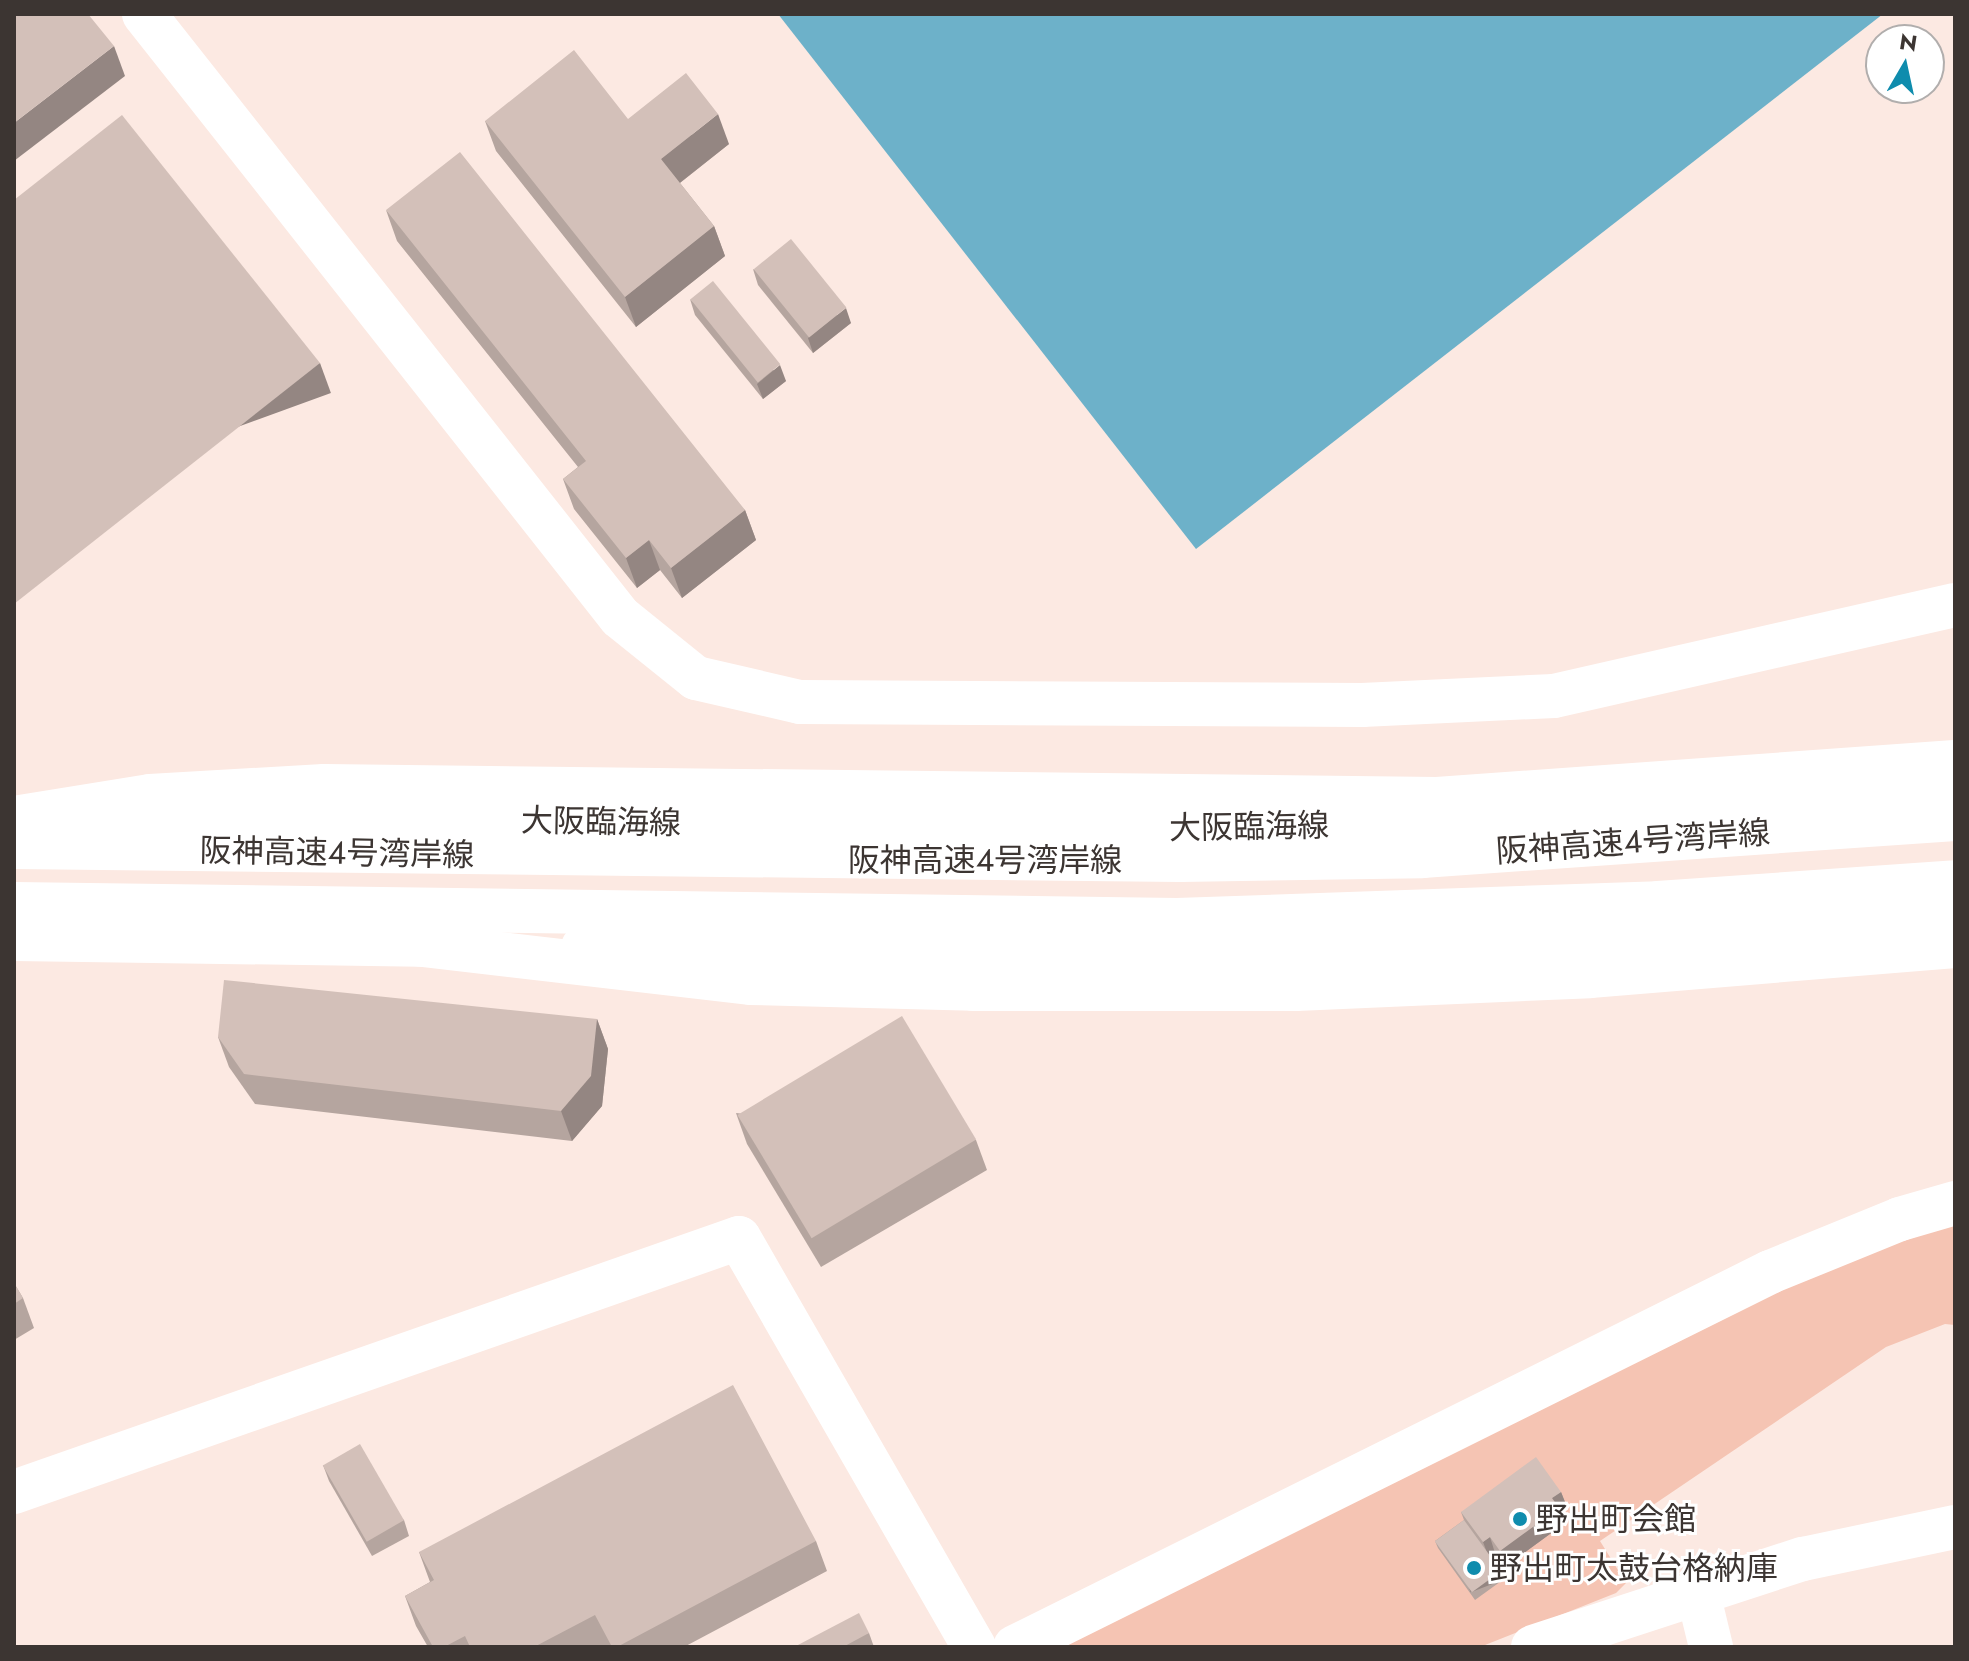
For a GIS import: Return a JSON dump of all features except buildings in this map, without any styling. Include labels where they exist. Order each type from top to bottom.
[{"type":"main road","points":[[144,14],[620,617],[696,678],[800,702],[1362,705],[1554,696],[1955,605]]},
{"type":"main road","points":[[14,818],[150,796],[324,786],[1437,799],[1955,762]]},
{"type":"main road","name":"大阪臨海線","points":[[14,832],[145,822],[345,816],[943,828],[1426,824],[1955,790]]},
{"type":"main road","name":"阪神高速4号湾岸線","points":[[14,847],[1180,860],[1422,856],[1955,819]]},
{"type":"main road","name":"阪神高速4号湾岸線","points":[[14,904],[1161,921],[1627,905],[1955,882]]},
{"type":"main road","points":[[14,939],[1180,955],[1432,950],[1955,917]]},
{"type":"main road","points":[[414,944],[750,983],[1296,989],[1590,976],[1955,946]]},
{"type":"main road","points":[[1015,1647],[1770,1272],[1900,1219],[1955,1203]]},
{"type":"main road","points":[[14,1492],[739,1238],[974,1647]]},
{"type":"main road","points":[[1533,1647],[1697,1589],[1803,1559],[1955,1527]]},
{"type":"main road","points":[[1697,1589],[1711,1647]]},
{"type":"shaded area","points":[[1955,1224],[1955,1325],[1945,1324],[1886,1347],[1600,1541],[1626,1583],[1616,1593],[1480,1647],[1062,1647],[1789,1278]]},
{"type":"water","points":[[778,14],[1883,14],[1870,24],[1865,24],[1865,28],[1196,549]]},
{"type":"place","name":"野出町会館","points":[[1520,1519]]},
{"type":"place","name":"野出町太鼓台格納庫","points":[[1474,1568]]}]
